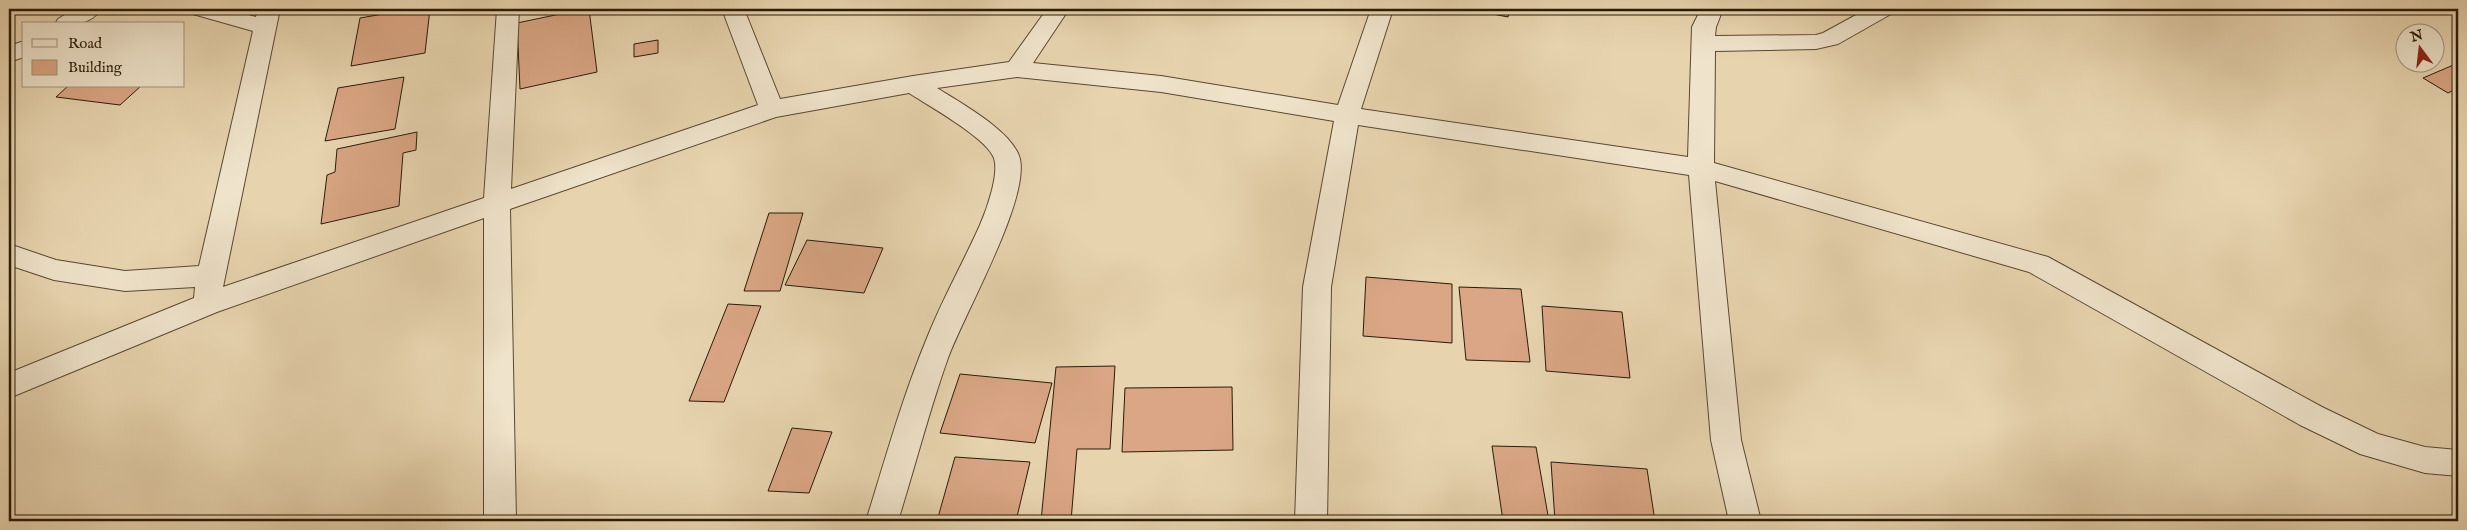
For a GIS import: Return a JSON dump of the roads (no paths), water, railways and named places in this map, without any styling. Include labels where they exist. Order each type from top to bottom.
[{"type":"street","points":[[69,22],[90,9]]},
{"type":"street","points":[[201,9],[267,18],[211,276],[207,304]]},
{"type":"street","points":[[500,521],[497,204],[508,9]]},
{"type":"street","points":[[733,9],[772,109]]},
{"type":"street","points":[[1017,69],[1058,9]]},
{"type":"street","points":[[1311,521],[1318,287],[1347,115],[1382,9]]},
{"type":"street","points":[[1712,9],[1704,27],[1701,168],[1726,440],[1745,521]]},
{"type":"street","points":[[1704,44],[1816,42],[1830,39],[1883,9]]},
{"type":"street","points":[[9,55],[22,49]]},
{"type":"street","points":[[9,386],[207,304],[772,109],[913,84],[1017,69],[1160,84],[1347,115],[1701,168],[2038,264],[2311,416],[2371,445],[2425,460],[2458,463]]},
{"type":"street","points":[[882,521],[941,337],[988,236],[1006,187],[1007,157],[991,138],[913,84]]},
{"type":"street","points":[[9,254],[54,270],[124,281],[211,276]]}]
